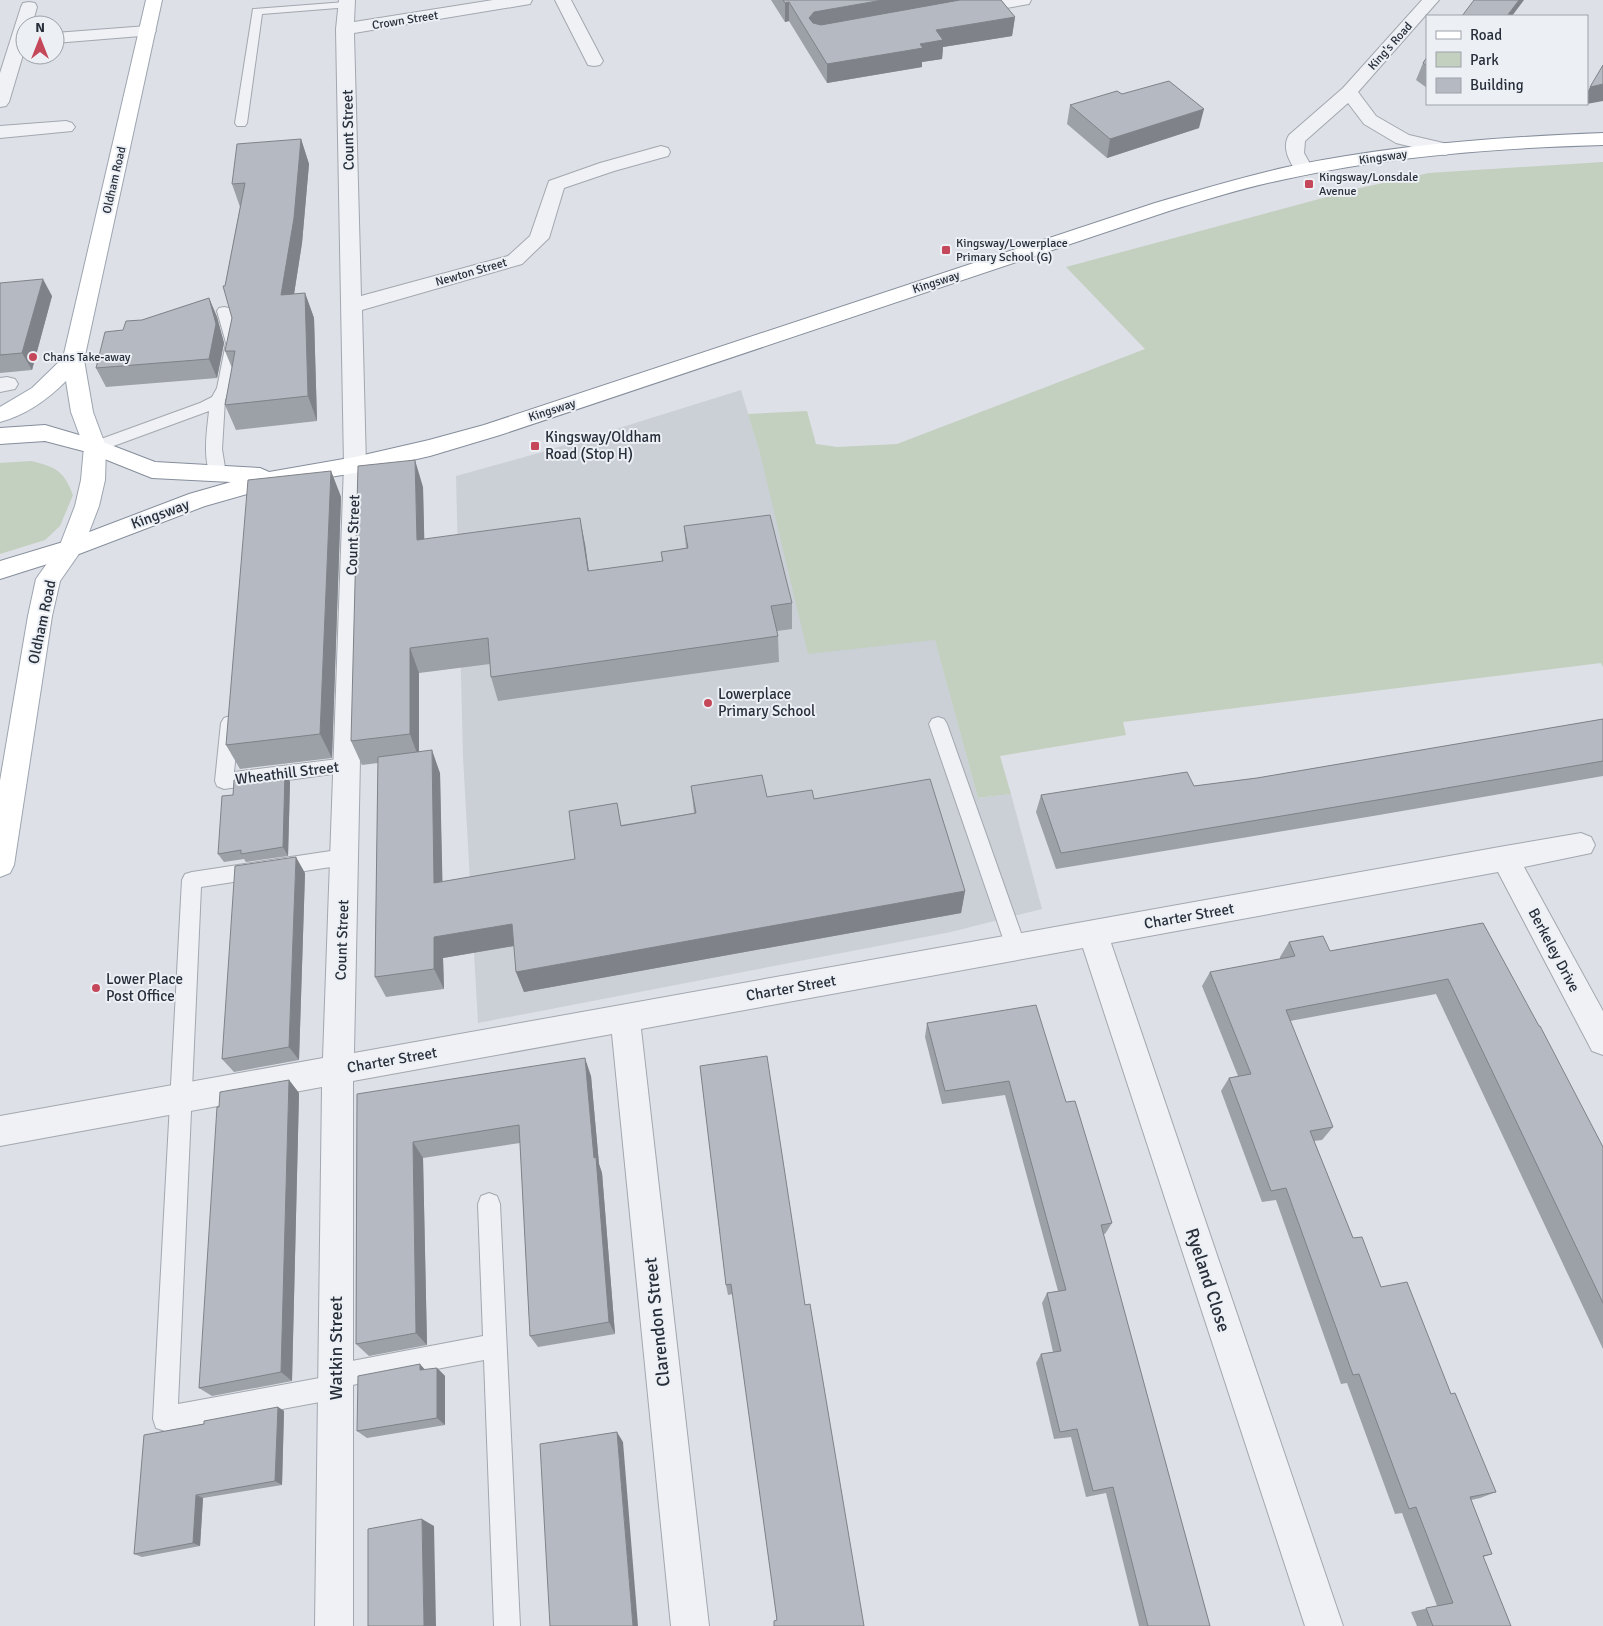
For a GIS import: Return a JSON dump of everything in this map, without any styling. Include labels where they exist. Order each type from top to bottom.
[{"type":"main road","name":"Oldham Road","points":[[0,862],[4,809],[48,579],[71,548],[87,506],[93,480],[95,447],[82,412],[73,360],[154,0]]},
{"type":"main road","name":"Kingsway","points":[[0,436],[45,433],[95,447],[133,464],[152,470],[279,477],[355,465],[430,448],[492,430],[1153,210],[1222,189],[1304,169],[1445,149],[1534,141],[1603,139]]},
{"type":"main road","name":"Oldham Road","points":[[0,415],[18,409],[31,401],[50,386],[73,360]]},
{"type":"main road","name":"Kingsway","points":[[0,570],[71,548],[155,515],[250,495],[279,477]]},
{"type":"street","name":"Crown Street","points":[[346,29],[524,0]]},
{"type":"street","points":[[563,0],[594,61]]},
{"type":"street","points":[[950,13],[1023,0]]},
{"type":"street","name":"King's Road","points":[[1304,169],[1295,153],[1296,139],[1349,92],[1431,0]]},
{"type":"street","name":"Count Street","points":[[338,1070],[355,465],[346,2]]},
{"type":"street","points":[[27,15],[29,7]]},
{"type":"street","points":[[65,37],[147,30]]},
{"type":"street","points":[[0,102],[15,60]]},
{"type":"street","points":[[1349,92],[1370,120],[1403,139],[1445,149]]},
{"type":"street","points":[[0,132],[66,127]]},
{"type":"street","name":"Newton Street","points":[[352,306],[515,260],[539,238],[556,185],[607,167],[661,152]]},
{"type":"street","name":"Charter Street","points":[[0,1131],[1581,845]]},
{"type":"street","name":"Berkeley Drive","points":[[1505,858],[1603,1041]]},
{"type":"street","name":"Ryeland Close","points":[[1093,933],[1324,1626]]},
{"type":"street","name":"Clarendon Street","points":[[624,1018],[690,1626]]},
{"type":"street","name":"Watkin Street","points":[[334,1626],[338,1070]]},
{"type":"lane","points":[[241,123],[257,11],[346,2]]},
{"type":"lane","points":[[95,447],[205,407],[216,400],[224,388],[233,343],[224,311]]},
{"type":"lane","points":[[216,400],[214,449],[218,474]]},
{"type":"lane","name":"Wheathill Street","points":[[232,702],[224,781],[346,765]]},
{"type":"lane","points":[[938,724],[1016,947]]},
{"type":"lane","points":[[344,857],[192,880],[165,1419],[495,1346]]},
{"type":"lane","points":[[489,1204],[507,1626]]},
{"type":"shaded area","name":"Lowerplace Primary School","points":[[741,390],[760,453],[935,639],[978,798],[1011,794],[1042,909],[951,932],[478,1023],[463,757],[456,476],[539,453]]},
{"type":"green space","points":[[1603,162],[1603,667],[1601,663],[1123,722],[1126,735],[1000,756],[1011,794],[978,798],[935,640],[808,654],[760,453],[748,414],[807,411],[816,444],[837,447],[897,444],[1145,349],[1066,267],[1360,188],[1429,173]]},
{"type":"green space","points":[[31,461],[47,465],[58,471],[66,480],[73,495],[60,526],[45,540],[0,554],[0,463]]},
{"type":"building","points":[[783,0],[883,0],[814,12],[809,18],[813,23],[821,25],[960,0],[1001,0],[1015,17],[936,30],[943,40],[920,44],[923,48],[827,64],[789,2],[785,3]]},
{"type":"building","points":[[1474,0],[1519,0],[1508,15],[1463,15]]},
{"type":"building","points":[[1603,65],[1603,84],[1590,87]]},
{"type":"building","points":[[1169,81],[1204,109],[1110,139],[1070,105],[1117,91],[1122,94]]},
{"type":"building","points":[[301,139],[294,218],[281,295],[305,293],[308,396],[225,405],[235,351],[225,351],[232,318],[223,286],[225,286],[245,183],[232,184],[237,144]]},
{"type":"building","points":[[43,279],[22,353],[0,355],[0,283]]},
{"type":"building","points":[[209,298],[216,324],[209,359],[96,368],[105,332],[123,330],[126,321],[142,320]]},
{"type":"building","points":[[415,460],[417,540],[580,518],[588,571],[663,561],[661,552],[688,548],[684,526],[770,515],[792,603],[771,606],[778,636],[491,677],[488,638],[410,648],[410,734],[351,741],[358,466]]},
{"type":"building","points":[[331,471],[320,734],[226,745],[248,480]]},
{"type":"building","points":[[1603,719],[1603,761],[1061,853],[1041,795],[1187,772],[1194,786],[1257,778]]},
{"type":"building","points":[[432,750],[434,883],[575,859],[569,811],[617,803],[621,826],[696,813],[691,786],[762,775],[767,797],[812,790],[814,799],[930,779],[965,891],[516,972],[512,924],[434,937],[434,969],[375,977],[378,757]]},
{"type":"building","points":[[285,773],[283,847],[241,854],[241,850],[218,854],[222,796],[233,795],[234,780]]},
{"type":"building","points":[[296,857],[289,1047],[222,1059],[235,866]]},
{"type":"building","points":[[1483,923],[1540,1026],[1603,1147],[1603,1303],[1448,979],[1286,1010],[1333,1127],[1310,1131],[1353,1238],[1362,1237],[1381,1287],[1407,1282],[1451,1394],[1455,1393],[1496,1492],[1470,1497],[1492,1554],[1483,1556],[1511,1626],[1433,1626],[1426,1608],[1453,1603],[1416,1507],[1409,1509],[1359,1374],[1353,1375],[1286,1188],[1271,1191],[1229,1078],[1251,1074],[1210,972],[1295,956],[1289,942],[1323,936],[1330,951]]},
{"type":"building","points":[[1036,1005],[1066,1102],[1075,1101],[1112,1223],[1101,1225],[1210,1626],[1148,1626],[1113,1487],[1093,1491],[1077,1429],[1060,1432],[1041,1354],[1061,1351],[1047,1293],[1066,1290],[1009,1081],[945,1091],[927,1023]]},
{"type":"building","points":[[767,1056],[805,1305],[810,1304],[864,1626],[774,1626],[774,1621],[777,1620],[731,1284],[726,1285],[700,1066]]},
{"type":"building","points":[[585,1058],[594,1158],[596,1157],[609,1322],[530,1336],[519,1125],[413,1142],[416,1333],[356,1344],[357,1094]]},
{"type":"building","points":[[289,1080],[281,1372],[199,1388],[217,1107],[219,1107],[220,1092]]},
{"type":"building","points":[[420,1364],[420,1370],[437,1368],[437,1418],[357,1431],[358,1376]]},
{"type":"building","points":[[278,1407],[275,1481],[196,1495],[193,1543],[134,1554],[144,1435],[204,1424],[204,1421]]},
{"type":"building","points":[[617,1432],[633,1626],[550,1626],[540,1444]]},
{"type":"building","points":[[422,1519],[424,1626],[368,1626],[368,1529]]},
{"type":"place","name":"Kingsway/Lonsdale Avenue","points":[[1309,184]]},
{"type":"place","name":"Kingsway/Lowerplace Primary School (G)","points":[[946,250]]},
{"type":"place","name":"Chans Take-away","points":[[33,357]]},
{"type":"place","name":"Kingsway/Oldham Road (Stop H)","points":[[535,446]]},
{"type":"place","name":"Lowerplace Primary School","points":[[708,703]]},
{"type":"place","name":"Lower Place Post Office","points":[[96,988]]}]
